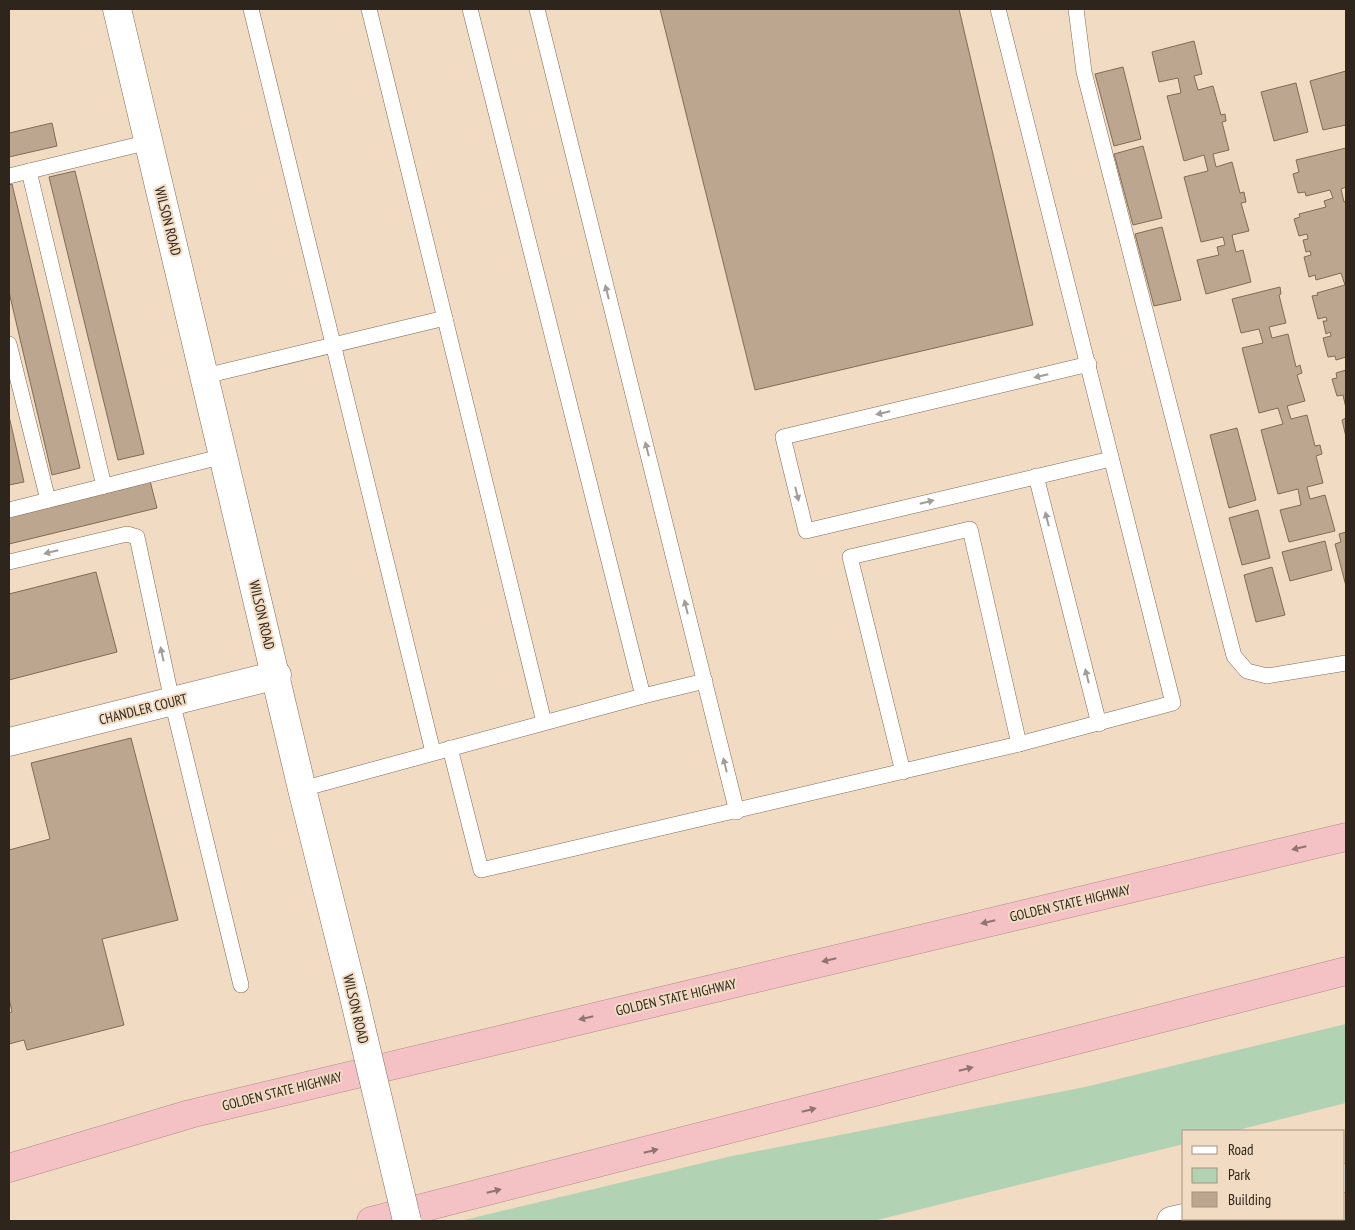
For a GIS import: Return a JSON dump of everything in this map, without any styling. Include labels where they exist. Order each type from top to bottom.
[{"type":"highway","name":"GOLDEN STATE HIGHWAY","points":[[9,1168],[190,1114],[1346,837]]},
{"type":"highway","points":[[371,1221],[1346,971]]},
{"type":"street","name":"WILSON ROAD","points":[[117,9],[302,789],[407,1221]]},
{"type":"street","name":"CHANDLER COURT","points":[[9,742],[276,675]]},
{"type":"lane","points":[[251,9],[433,752]]},
{"type":"lane","points":[[369,9],[544,722]]},
{"type":"lane","points":[[470,9],[644,696]]},
{"type":"lane","points":[[537,9],[737,812]]},
{"type":"lane","points":[[450,748],[481,870],[903,772],[1099,724],[1173,703],[998,9]]},
{"type":"lane","points":[[1076,9],[1084,72],[1234,656],[1247,671],[1267,676],[1346,663]]},
{"type":"lane","points":[[9,176],[149,142]]},
{"type":"lane","points":[[29,171],[104,486]]},
{"type":"lane","points":[[205,376],[445,318]]},
{"type":"lane","points":[[9,344],[48,500]]},
{"type":"lane","points":[[1088,364],[782,437],[806,531],[1111,459]]},
{"type":"lane","points":[[9,510],[224,456]]},
{"type":"lane","points":[[1036,476],[1099,724]]},
{"type":"lane","points":[[903,772],[850,557],[970,529],[1019,744]]},
{"type":"lane","points":[[9,562],[127,534],[137,537],[172,701],[241,985]]},
{"type":"lane","points":[[302,789],[544,722],[704,681]]},
{"type":"green space","points":[[1346,1024],[1346,1103],[1238,1130],[1182,1130],[1182,1144],[873,1221],[460,1221],[732,1156],[1085,1087]]},
{"type":"building","points":[[660,9],[959,9],[1033,325],[755,390]]},
{"type":"building","points":[[1194,41],[1202,74],[1194,76],[1198,90],[1213,86],[1221,115],[1225,114],[1226,121],[1222,122],[1229,150],[1213,154],[1216,167],[1232,162],[1240,193],[1244,192],[1246,202],[1241,203],[1249,231],[1232,235],[1236,252],[1243,250],[1251,282],[1206,294],[1197,260],[1219,255],[1217,247],[1225,245],[1223,237],[1201,242],[1184,177],[1208,171],[1204,155],[1184,161],[1167,96],[1181,93],[1178,78],[1159,82],[1152,52]]},
{"type":"building","points":[[1123,67],[1141,139],[1114,146],[1095,74]]},
{"type":"building","points":[[1346,71],[1346,125],[1323,130],[1310,81]]},
{"type":"building","points":[[1296,83],[1308,132],[1274,141],[1261,92]]},
{"type":"building","points":[[52,123],[57,146],[9,157],[9,133]]},
{"type":"building","points":[[1143,146],[1162,218],[1133,225],[1114,154]]},
{"type":"building","points":[[1346,148],[1346,187],[1341,189],[1344,202],[1346,201],[1346,357],[1336,360],[1335,356],[1328,357],[1323,338],[1331,336],[1330,332],[1326,334],[1323,321],[1327,321],[1326,317],[1318,319],[1312,296],[1345,285],[1341,273],[1316,280],[1315,275],[1309,277],[1304,257],[1311,255],[1310,251],[1306,252],[1303,240],[1308,239],[1307,234],[1299,236],[1294,219],[1300,217],[1299,214],[1326,207],[1324,201],[1333,198],[1330,190],[1306,196],[1305,192],[1298,193],[1293,174],[1299,172],[1296,160]]},
{"type":"building","points":[[75,171],[144,454],[118,460],[49,177]]},
{"type":"building","points":[[12,184],[80,468],[52,475],[9,292],[9,185]]},
{"type":"building","points":[[1162,227],[1181,300],[1154,306],[1135,234]]},
{"type":"building","points":[[1280,287],[1281,294],[1279,295],[1286,323],[1269,327],[1272,338],[1288,334],[1296,367],[1300,365],[1302,373],[1297,375],[1305,401],[1287,406],[1291,419],[1307,415],[1315,446],[1320,445],[1322,454],[1316,456],[1323,483],[1307,487],[1310,499],[1325,495],[1335,531],[1289,542],[1280,510],[1301,505],[1298,489],[1278,494],[1261,430],[1283,424],[1278,408],[1259,413],[1242,348],[1263,343],[1259,329],[1241,333],[1232,299]]},
{"type":"building","points":[[1346,370],[1346,408],[1343,395],[1337,396],[1332,379],[1337,378],[1336,373]]},
{"type":"building","points":[[9,416],[24,482],[9,485]]},
{"type":"building","points":[[1346,418],[1346,437],[1342,420]]},
{"type":"building","points":[[1237,428],[1256,500],[1229,508],[1210,435]]},
{"type":"building","points":[[150,481],[157,508],[9,544],[9,515]]},
{"type":"building","points":[[1258,510],[1270,558],[1242,565],[1229,518]]},
{"type":"building","points":[[1346,532],[1346,586],[1335,544],[1341,542],[1339,534]]},
{"type":"building","points":[[1325,541],[1332,570],[1290,581],[1282,552]]},
{"type":"building","points":[[1272,567],[1285,615],[1256,622],[1244,575]]},
{"type":"building","points":[[96,572],[117,652],[9,680],[9,594]]},
{"type":"building","points":[[131,738],[178,920],[102,939],[124,1025],[27,1050],[24,1040],[9,1044],[9,1013],[12,1012],[9,998],[9,850],[50,839],[31,763]]}]
